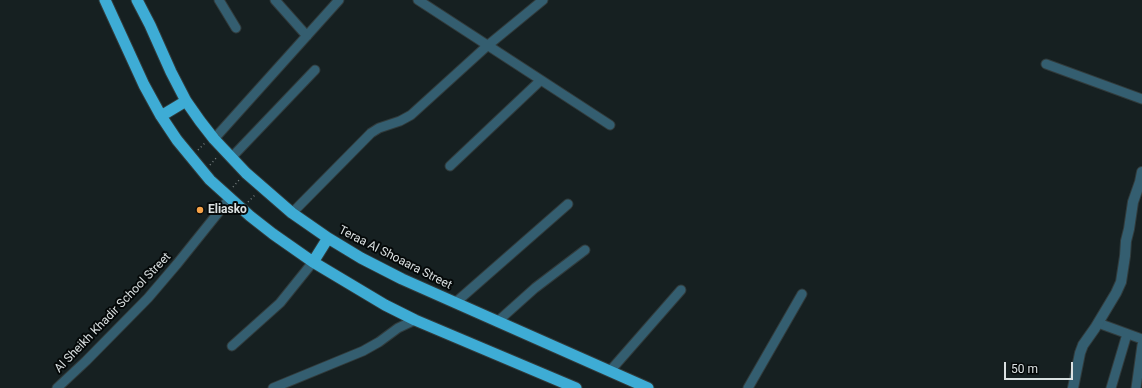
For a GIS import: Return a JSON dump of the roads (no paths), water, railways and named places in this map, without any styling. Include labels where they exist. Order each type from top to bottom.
[{"type":"highway","points":[[105,0],[144,85],[161,116],[203,172],[242,209],[273,234],[313,262],[385,305],[415,320],[576,388]]},
{"type":"highway","name":"Teraa Al Shoaara Street","points":[[137,0],[186,101],[213,138],[262,188],[292,212],[328,238],[368,262],[497,322],[648,388]]},
{"type":"highway","points":[[161,116],[186,101]]},
{"type":"highway","points":[[313,262],[328,238]]},
{"type":"street","points":[[219,0],[236,28]]},
{"type":"street","points":[[275,0],[307,36]]},
{"type":"street","points":[[213,138],[339,0]]},
{"type":"street","points":[[418,0],[610,125]]},
{"type":"street","points":[[292,212],[371,133],[379,128],[400,121],[421,108],[487,46],[543,0]]},
{"type":"street","points":[[1046,64],[1142,99]]},
{"type":"street","points":[[228,154],[315,70]]},
{"type":"street","points":[[450,166],[541,80]]},
{"type":"street","points":[[1073,388],[1080,353],[1086,339],[1098,323],[1121,282],[1133,202],[1142,172]]},
{"type":"street","name":"Al Sheikh Khadir School Street","points":[[57,388],[148,298],[177,264],[228,196]]},
{"type":"street","points":[[455,303],[568,204]]},
{"type":"street","points":[[497,322],[535,288],[585,250]]},
{"type":"street","points":[[232,346],[280,303],[313,262]]},
{"type":"street","points":[[610,371],[681,290]]},
{"type":"street","points":[[748,388],[802,294]]},
{"type":"street","points":[[273,388],[363,350],[379,342],[398,328],[415,320]]},
{"type":"street","points":[[1098,323],[1142,339]]},
{"type":"street","points":[[1111,388],[1127,334]]},
{"type":"street","points":[[1136,388],[1142,346]]},
{"type":"place","name":"Eliasko","points":[[200,210]]}]
